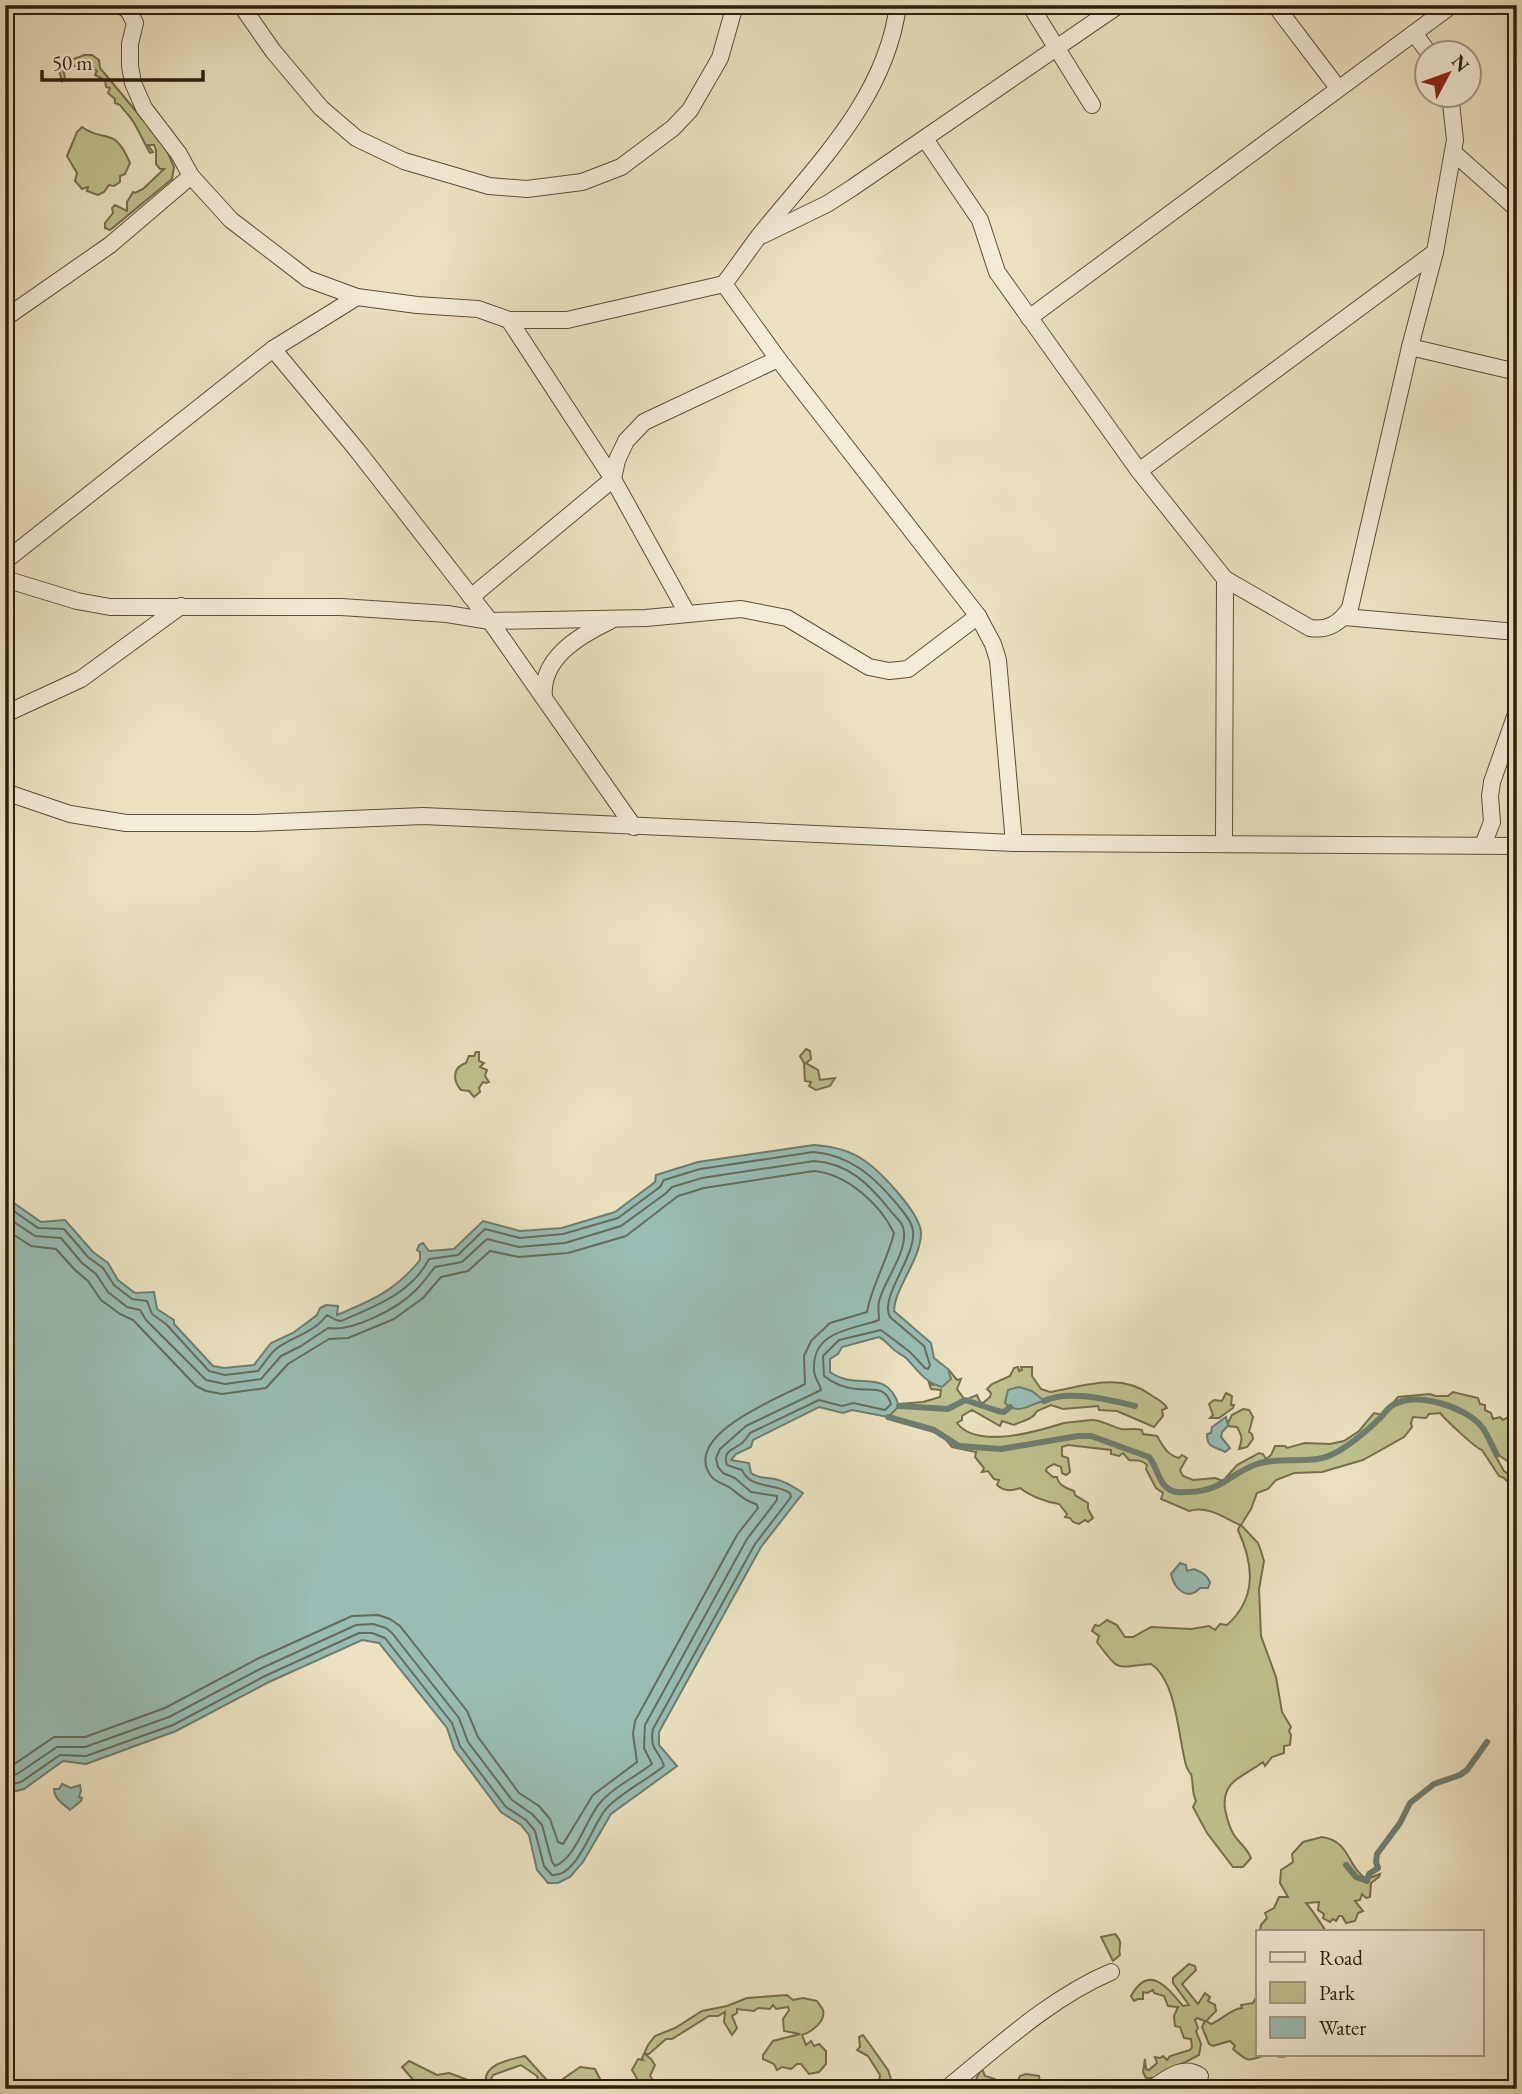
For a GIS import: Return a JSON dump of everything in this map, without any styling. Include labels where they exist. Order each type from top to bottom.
[{"type":"street","points":[[120,5],[128,10],[135,23],[130,44],[130,66],[133,83],[144,108],[172,144],[191,176],[230,220],[308,279],[357,297],[478,309],[509,320],[567,320],[724,284],[758,237],[837,143],[866,96],[885,55],[898,5]]},
{"type":"street","points":[[241,5],[273,51],[321,108],[356,138],[404,161],[489,186],[527,188],[582,182],[621,166],[673,128],[690,110],[720,58],[735,5]]},
{"type":"street","points":[[1030,5],[1092,105]]},
{"type":"street","points":[[758,237],[827,204],[1119,5]]},
{"type":"street","points":[[1275,5],[1338,88]]},
{"type":"street","points":[[1028,318],[1452,5]]},
{"type":"street","points":[[1414,33],[1418,38]]},
{"type":"street","points":[[925,139],[980,220],[997,272],[1028,318],[1139,471],[1225,579],[1310,628],[1323,629],[1337,624],[1350,608],[1410,347],[1435,252],[1454,153],[1452,108]]},
{"type":"street","points":[[1454,153],[1517,209]]},
{"type":"street","points":[[5,318],[110,245],[191,176]]},
{"type":"street","points":[[1139,471],[1435,252]]},
{"type":"street","points":[[724,284],[778,359],[978,616],[993,644],[998,660],[1014,843]]},
{"type":"street","points":[[5,561],[273,349],[357,297]]},
{"type":"street","points":[[509,320],[613,480],[687,613]]},
{"type":"street","points":[[1410,347],[1517,372]]},
{"type":"street","points":[[273,349],[357,450],[490,621],[634,827]]},
{"type":"street","points":[[471,597],[613,480],[617,460],[626,441],[643,422],[778,359]]},
{"type":"street","points":[[5,579],[77,601],[110,607],[341,607],[447,614],[490,621],[646,618],[741,609],[787,618],[869,667],[889,671],[908,670],[978,616]]},
{"type":"street","points":[[1224,843],[1225,579]]},
{"type":"street","points":[[5,714],[80,679],[181,606]]},
{"type":"street","points":[[1345,617],[1517,632]]},
{"type":"street","points":[[544,698],[543,685],[552,662],[589,631],[614,619]]},
{"type":"street","points":[[1483,845],[1492,822],[1492,782],[1517,711]]},
{"type":"street","points":[[5,792],[70,814],[126,823],[255,823],[423,816],[1014,843],[1517,846]]},
{"type":"street","points":[[946,2089],[1052,2005],[1089,1981],[1111,1972]]},
{"type":"street","points":[[1151,2089],[1181,2070],[1200,2076]]},
{"type":"green space","points":[[92,55],[99,60],[100,68],[165,146],[174,167],[172,179],[110,230],[105,228],[105,223],[113,213],[112,208],[115,205],[127,211],[127,202],[133,192],[143,189],[164,169],[160,169],[156,164],[154,145],[148,145],[153,152],[150,153],[132,121],[108,93],[110,88],[106,87],[105,80],[95,75],[97,71],[91,68],[91,61],[63,70],[65,77],[62,81],[59,70],[71,60]]},
{"type":"green space","points":[[82,127],[114,139],[130,163],[125,174],[120,176],[120,182],[114,186],[109,185],[98,195],[87,191],[88,187],[82,189],[75,181],[77,173],[67,156],[77,132]]},
{"type":"green space","points":[[806,1049],[810,1051],[811,1059],[806,1063],[818,1070],[820,1080],[835,1078],[830,1086],[816,1090],[809,1086],[811,1082],[805,1081],[804,1063],[800,1056]]},
{"type":"green space","points":[[479,1052],[479,1061],[484,1063],[480,1067],[487,1070],[485,1076],[489,1082],[483,1082],[479,1088],[480,1092],[474,1097],[469,1091],[461,1090],[455,1074],[469,1056],[474,1056]]},
{"type":"green space","points":[[1018,1367],[1019,1371],[1022,1370],[1021,1367],[1032,1367],[1032,1376],[1041,1389],[1050,1392],[1115,1382],[1139,1388],[1167,1408],[1162,1410],[1163,1416],[1154,1427],[1117,1411],[1099,1410],[1098,1406],[1063,1409],[1051,1405],[1014,1425],[1002,1421],[1000,1426],[972,1410],[957,1423],[966,1431],[993,1437],[1024,1434],[1066,1423],[1091,1420],[1121,1429],[1142,1430],[1143,1434],[1157,1436],[1171,1455],[1187,1458],[1180,1470],[1183,1476],[1193,1480],[1215,1478],[1223,1481],[1237,1465],[1259,1453],[1266,1459],[1275,1446],[1287,1448],[1305,1443],[1330,1444],[1344,1441],[1359,1431],[1374,1413],[1383,1415],[1398,1397],[1430,1394],[1448,1396],[1453,1392],[1478,1398],[1493,1419],[1500,1417],[1503,1420],[1508,1417],[1513,1405],[1517,1406],[1517,1474],[1510,1463],[1500,1456],[1496,1457],[1504,1471],[1517,1480],[1517,1491],[1499,1476],[1482,1450],[1440,1413],[1429,1414],[1426,1418],[1413,1417],[1412,1427],[1404,1437],[1363,1460],[1322,1472],[1294,1473],[1276,1480],[1268,1489],[1257,1493],[1241,1525],[1258,1543],[1264,1561],[1259,1589],[1261,1636],[1276,1677],[1282,1712],[1291,1727],[1291,1735],[1290,1745],[1284,1746],[1284,1753],[1272,1757],[1265,1766],[1263,1762],[1242,1775],[1227,1791],[1225,1809],[1229,1826],[1251,1858],[1243,1867],[1233,1867],[1207,1833],[1193,1807],[1196,1801],[1191,1774],[1186,1765],[1171,1696],[1160,1672],[1151,1664],[1125,1667],[1115,1664],[1097,1642],[1099,1636],[1092,1631],[1095,1625],[1099,1626],[1107,1620],[1117,1625],[1125,1637],[1133,1637],[1151,1627],[1191,1629],[1209,1626],[1215,1630],[1220,1624],[1227,1625],[1244,1604],[1250,1581],[1247,1556],[1238,1530],[1240,1525],[1209,1511],[1189,1511],[1161,1499],[1163,1493],[1156,1488],[1146,1469],[1147,1465],[1143,1462],[1129,1460],[1123,1453],[1119,1456],[1111,1454],[1111,1450],[1068,1445],[1062,1447],[1062,1456],[1068,1458],[1070,1472],[1066,1475],[1062,1473],[1061,1467],[1054,1464],[1046,1471],[1088,1503],[1093,1518],[1079,1524],[1065,1517],[1067,1514],[1059,1504],[1028,1494],[1020,1488],[1008,1490],[999,1487],[999,1480],[994,1479],[988,1471],[982,1472],[984,1468],[975,1457],[976,1452],[952,1447],[943,1436],[926,1427],[888,1417],[899,1404],[940,1397],[941,1390],[931,1389],[929,1383],[933,1385],[950,1379],[948,1369],[957,1380],[961,1379],[957,1389],[965,1400],[977,1395],[983,1403],[990,1397],[991,1393],[987,1389],[1010,1376],[1014,1368]]},
{"type":"green space","points":[[1226,1393],[1232,1396],[1233,1408],[1219,1418],[1210,1418],[1213,1415],[1209,1404],[1214,1400],[1222,1401]]},
{"type":"green space","points":[[1243,1409],[1249,1410],[1253,1417],[1249,1432],[1253,1439],[1247,1447],[1239,1449],[1240,1433],[1237,1427],[1228,1426],[1228,1423],[1232,1415]]},
{"type":"green space","points":[[1322,1837],[1331,1840],[1344,1849],[1367,1879],[1380,1874],[1371,1883],[1370,1897],[1366,1898],[1362,1894],[1360,1900],[1355,1901],[1363,1911],[1358,1913],[1355,1921],[1346,1923],[1342,1916],[1330,1922],[1323,1918],[1324,1914],[1318,1910],[1319,1902],[1306,1903],[1325,1930],[1260,1930],[1267,1918],[1265,1913],[1274,1908],[1279,1897],[1288,1897],[1280,1883],[1281,1870],[1293,1862],[1292,1854],[1303,1842]]},
{"type":"green space","points":[[1115,1934],[1120,1943],[1120,1955],[1113,1961],[1101,1937]]},
{"type":"green space","points":[[1189,1964],[1195,1966],[1196,1970],[1182,1984],[1198,2004],[1205,1993],[1210,1997],[1208,2001],[1215,2005],[1216,2011],[1206,2021],[1211,2024],[1242,2008],[1241,2005],[1253,2003],[1256,1998],[1256,2056],[1263,2056],[1251,2060],[1239,2055],[1230,2041],[1213,2046],[1209,2044],[1202,2027],[1205,2021],[1197,2018],[1196,2031],[1201,2044],[1199,2055],[1155,2078],[1146,2078],[1143,2072],[1145,2059],[1146,2069],[1149,2070],[1157,2063],[1155,2057],[1163,2056],[1167,2060],[1170,2056],[1192,2047],[1191,2039],[1184,2038],[1180,2027],[1175,2026],[1174,2016],[1178,2007],[1168,2006],[1164,1996],[1154,1993],[1153,1990],[1143,1992],[1143,1999],[1134,2001],[1131,1996],[1144,1981],[1151,1980],[1164,1986],[1183,2006],[1189,2005],[1173,1983],[1173,1978]]},
{"type":"green space","points":[[787,1995],[793,2000],[803,1998],[817,2001],[823,2010],[820,2022],[802,2035],[806,2045],[811,2041],[814,2046],[819,2044],[826,2051],[826,2064],[819,2072],[809,2074],[801,2064],[791,2069],[782,2067],[777,2070],[774,2064],[763,2059],[773,2041],[800,2034],[784,2031],[783,2019],[788,2007],[776,2009],[773,2005],[770,2009],[758,2008],[754,2011],[737,2009],[737,2013],[732,2016],[737,2028],[732,2035],[724,2022],[725,2012],[718,2016],[709,2016],[672,2039],[666,2039],[649,2054],[645,2054],[655,2065],[650,2076],[659,2089],[643,2089],[632,2070],[638,2059],[643,2060],[642,2058],[648,2045],[655,2036],[675,2028],[702,2011],[727,2006],[747,1998]]},
{"type":"green space","points":[[863,2035],[888,2070],[894,2089],[872,2089],[873,2084],[879,2082],[880,2075],[868,2056],[857,2050],[860,2047],[859,2037]]},
{"type":"green space","points":[[525,2056],[555,2089],[539,2084],[537,2076],[521,2065],[493,2075],[490,2081],[494,2089],[488,2089],[486,2081],[490,2069]]},
{"type":"green space","points":[[409,2061],[437,2075],[449,2073],[468,2080],[475,2089],[421,2089],[402,2067]]},
{"type":"green space","points":[[580,2067],[595,2069],[605,2089],[558,2087],[563,2079]]},
{"type":"green space","points":[[980,2071],[995,2079],[997,2089],[969,2089]]},
{"type":"green space","points":[[1020,2076],[1039,2076],[1041,2089],[1012,2089],[1010,2084],[1017,2083]]},
{"type":"water","points":[[814,1145],[854,1154],[865,1161],[881,1174],[915,1216],[920,1226],[920,1244],[898,1293],[894,1311],[931,1343],[934,1358],[948,1369],[951,1379],[942,1387],[930,1382],[906,1358],[879,1337],[842,1347],[838,1354],[830,1359],[830,1372],[840,1378],[879,1383],[887,1387],[899,1406],[888,1417],[852,1410],[843,1413],[819,1407],[753,1440],[751,1447],[736,1454],[731,1460],[749,1463],[754,1475],[782,1481],[803,1493],[761,1547],[659,1732],[659,1745],[677,1766],[611,1814],[583,1862],[570,1877],[558,1883],[548,1883],[537,1870],[529,1835],[521,1825],[501,1812],[454,1749],[447,1728],[379,1643],[362,1640],[269,1682],[176,1731],[86,1764],[63,1761],[24,1789],[5,1794],[5,1197],[41,1222],[65,1220],[93,1252],[108,1263],[118,1280],[135,1293],[154,1292],[157,1309],[174,1320],[174,1324],[213,1366],[224,1368],[254,1365],[271,1343],[293,1333],[326,1305],[338,1306],[337,1315],[383,1293],[402,1279],[420,1260],[420,1252],[417,1250],[423,1243],[429,1251],[454,1249],[483,1221],[520,1231],[562,1228],[615,1212],[655,1182],[656,1175],[698,1162]]},
{"type":"water","points":[[1019,1387],[1032,1391],[1044,1401],[1020,1409],[1010,1407],[1005,1403],[1008,1390]]},
{"type":"water","points":[[1226,1417],[1228,1426],[1221,1437],[1230,1448],[1225,1452],[1210,1445],[1207,1434]]},
{"type":"water","points":[[1180,1563],[1186,1565],[1187,1571],[1194,1569],[1206,1576],[1210,1583],[1208,1588],[1200,1588],[1190,1594],[1182,1592],[1171,1574]]},
{"type":"water","points":[[62,1784],[71,1788],[80,1785],[81,1801],[70,1810],[54,1793],[54,1789],[59,1789]]},
{"type":"waterway","points":[[1044,1401],[1076,1396],[1135,1406]]},
{"type":"waterway","points":[[899,1406],[948,1409],[965,1400],[1004,1412],[1010,1407]]},
{"type":"waterway","points":[[888,1417],[934,1430],[959,1446],[1001,1449],[1091,1436],[1149,1457],[1165,1486],[1175,1492],[1210,1489],[1257,1464],[1314,1460],[1331,1455],[1362,1434],[1391,1406],[1403,1401],[1440,1403],[1465,1413],[1482,1427],[1497,1455]]},
{"type":"waterway","points":[[1346,1865],[1356,1877],[1367,1881],[1369,1874],[1378,1868],[1377,1854],[1400,1823],[1410,1803],[1434,1784],[1467,1770],[1487,1742]]}]
